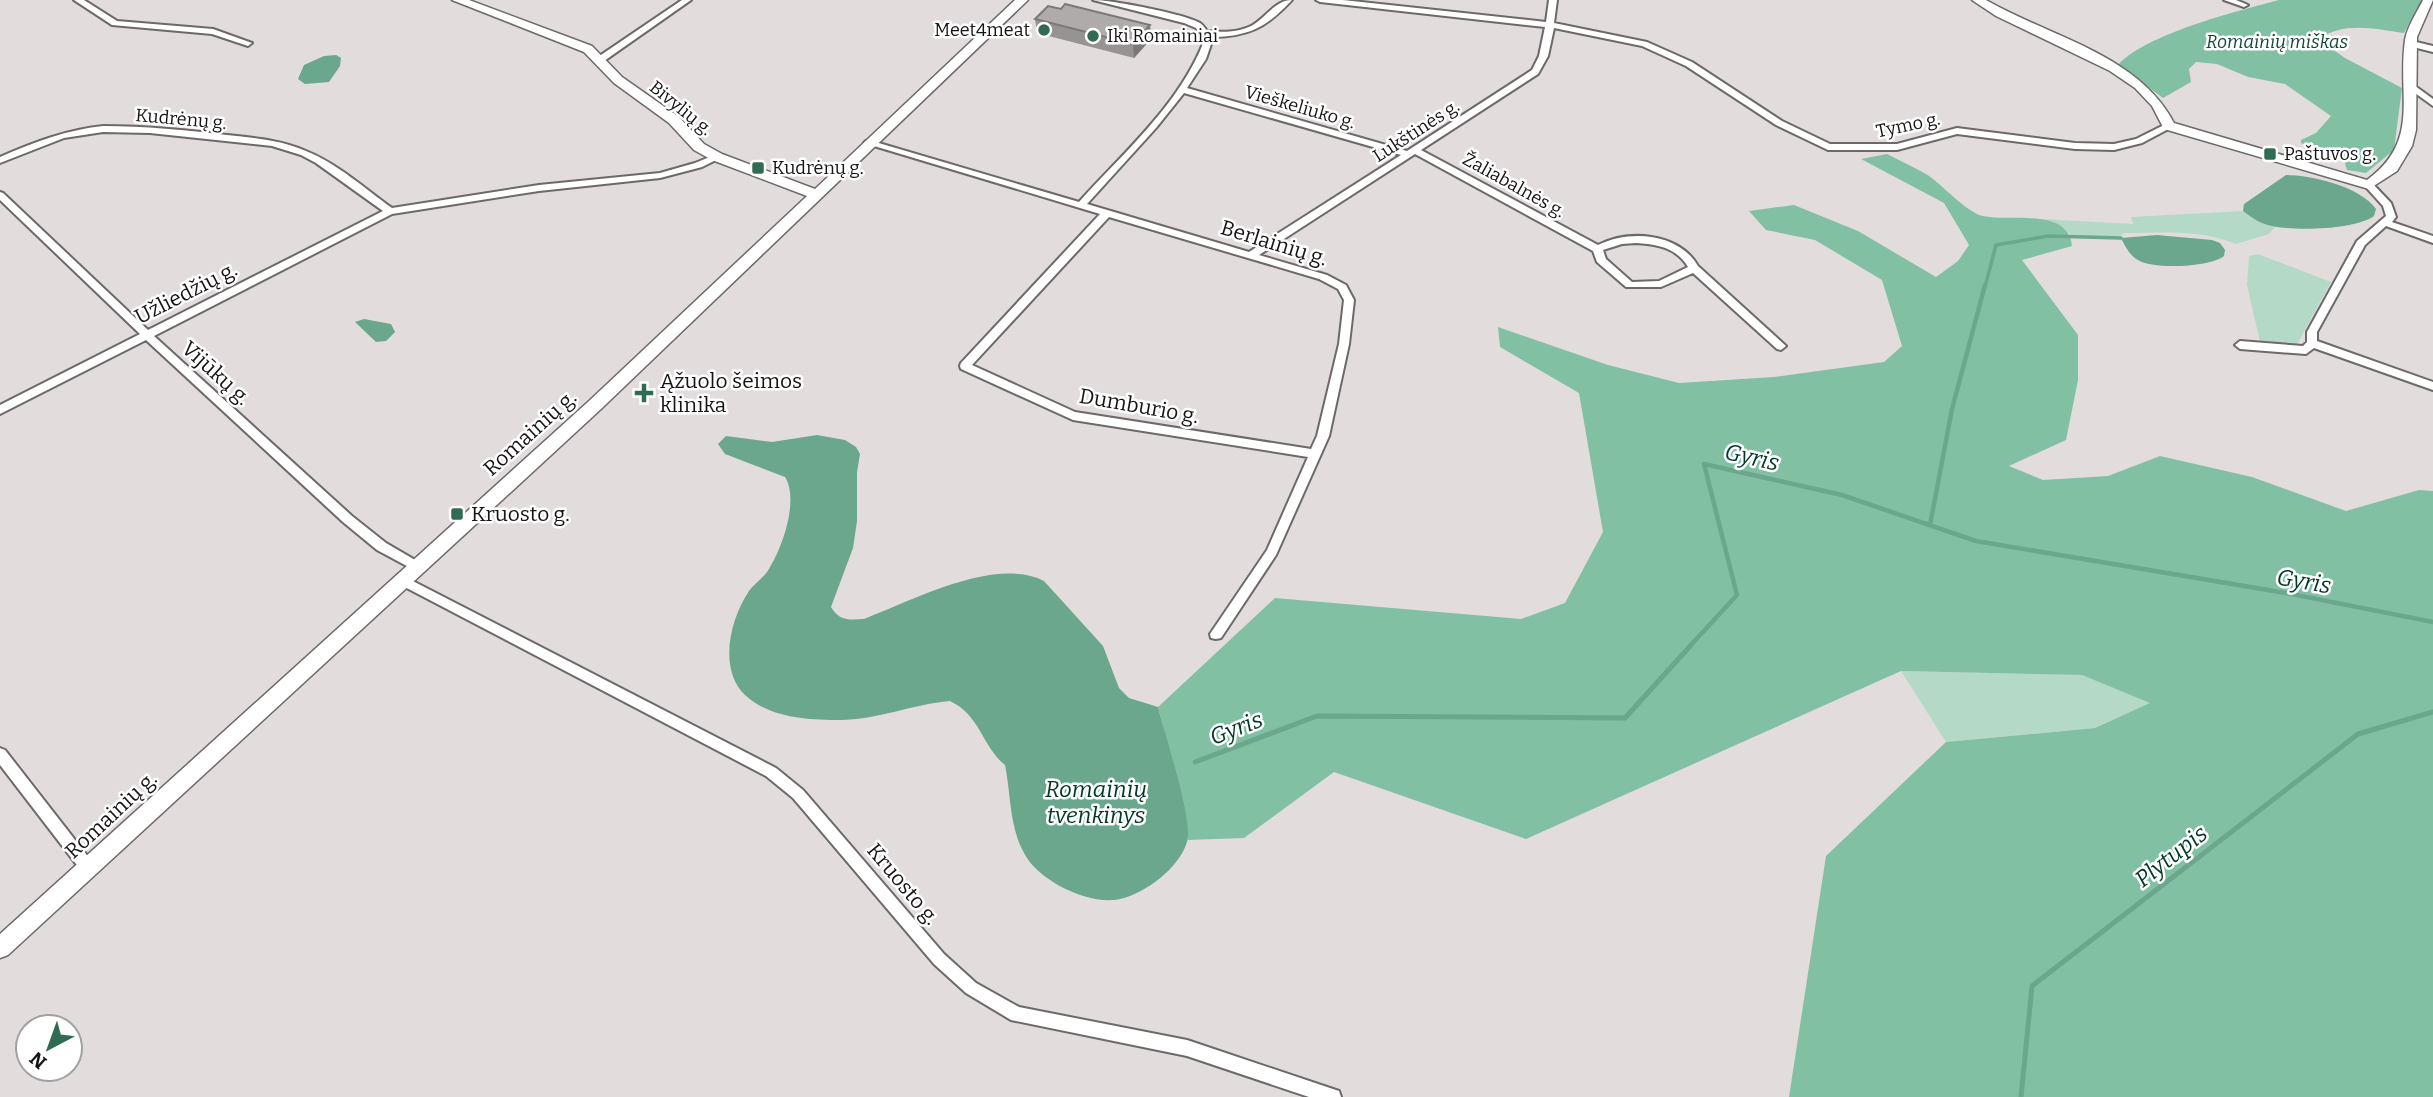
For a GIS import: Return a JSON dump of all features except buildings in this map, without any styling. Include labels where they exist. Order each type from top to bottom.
[{"type":"street","points":[[78,0],[115,23],[213,32],[248,43]]},
{"type":"street","name":"Bivylių g.","points":[[458,0],[580,46],[601,59],[618,80],[659,108],[699,147],[717,158],[816,194]]},
{"type":"street","points":[[601,59],[687,0]]},
{"type":"street","name":"Romainių g.","points":[[0,948],[595,405],[1023,0]]},
{"type":"street","points":[[1080,206],[1183,90],[1201,62],[1208,41],[1199,26],[1187,21],[1097,0]]},
{"type":"street","points":[[1206,34],[1238,35],[1252,31],[1288,0]]},
{"type":"street","name":"Tymo g.","points":[[1320,0],[1551,25],[1609,35],[1689,64],[1806,139],[1828,148],[1897,147],[1957,131],[2075,146],[2114,147],[2139,141],[2169,126]]},
{"type":"street","name":"Lukštinės g.","points":[[1250,256],[1535,72],[1541,64],[1551,25],[1553,0]]},
{"type":"street","points":[[1979,0],[1999,14],[2134,80],[2162,107],[2169,126],[2369,185],[2388,205],[2391,217],[2361,243],[2351,258],[2312,332],[2312,343],[2306,350],[2240,345]]},
{"type":"street","points":[[2228,0],[2244,5]]},
{"type":"street","points":[[2369,185],[2392,168],[2405,146],[2413,29],[2429,0]]},
{"type":"street","points":[[2412,44],[2433,49]]},
{"type":"street","points":[[2411,86],[2433,103]]},
{"type":"street","name":"Vieškeliuko g.","points":[[1183,90],[1412,152]]},
{"type":"street","name":"Kudrėnų g.","points":[[0,160],[61,135],[84,131],[126,130],[272,144],[294,147],[311,155],[390,211]]},
{"type":"street","name":"Berlainių g.","points":[[869,143],[1324,277],[1342,287],[1349,300],[1344,344],[1324,436],[1272,552],[1216,634]]},
{"type":"street","name":"Žaliabalnės g.","points":[[1412,152],[1598,249],[1601,260],[1622,279],[1638,287],[1661,284],[1694,268]]},
{"type":"street","points":[[390,211],[556,185],[648,178],[705,164],[717,158]]},
{"type":"street","name":"Vijūkų g.","points":[[0,195],[145,335],[350,519],[390,552],[418,567]]},
{"type":"street","name":"Užliedžių g.","points":[[0,410],[390,211]]},
{"type":"street","name":"Dumburio g.","points":[[1106,214],[965,366],[1073,416],[1315,454]]},
{"type":"street","points":[[2386,223],[2433,240]]},
{"type":"street","points":[[1598,249],[1638,239],[1652,240],[1689,258],[1694,268],[1781,346]]},
{"type":"street","points":[[2312,343],[2433,386]]},
{"type":"street","name":"Kruosto g.","points":[[403,580],[771,772],[798,794],[939,959],[971,988],[1017,1014],[1186,1048],[1333,1097]]},
{"type":"street","points":[[0,754],[88,867]]},
{"type":"shaded area","points":[[2243,211],[2275,227],[2269,234],[2236,244],[2208,236],[2181,233],[2124,233],[2117,239],[2071,235],[2064,228],[2041,219],[2133,224],[2131,217]]},
{"type":"shaded area","points":[[2258,254],[2331,282],[2296,346],[2260,342],[2247,285],[2249,256]]},
{"type":"shaded area","points":[[1901,671],[2082,675],[2151,703],[2095,728],[1946,742]]},
{"type":"green space","name":"Romainių miškas","points":[[2279,0],[2423,0],[2404,33],[2349,28],[2328,33],[2318,39],[2345,58],[2402,88],[2394,150],[2366,173],[2347,170],[2344,160],[2301,143],[2301,140],[2316,133],[2331,116],[2285,84],[2248,77],[2217,64],[2196,62],[2189,69],[2191,82],[2163,98],[2118,65],[2149,43],[2170,34],[2217,17]]},
{"type":"green space","points":[[1887,154],[1926,174],[1977,214],[2049,221],[2068,234],[2072,246],[2022,260],[2078,335],[2078,380],[2066,440],[2009,466],[2043,480],[2108,476],[2160,456],[2252,477],[2346,511],[2419,490],[2433,491],[2433,1097],[1789,1097],[1826,856],[1946,742],[2095,728],[2150,703],[2082,675],[1901,671],[1526,839],[1334,772],[1244,838],[1188,840],[1185,812],[1158,707],[1275,598],[1521,619],[1565,603],[1603,532],[1579,393],[1500,347],[1498,327],[1608,365],[1679,383],[1774,377],[1884,362],[1902,346],[1882,280],[1815,240],[1766,230],[1749,211],[1794,205],[1858,231],[1936,277],[1958,261],[1969,245],[1944,203],[1861,159]]},
{"type":"water","points":[[336,55],[341,58],[340,66],[329,82],[305,84],[298,79],[304,65],[324,56]]},
{"type":"water","points":[[2286,175],[2322,180],[2359,194],[2376,209],[2374,216],[2339,227],[2295,229],[2264,224],[2243,211],[2244,204]]},
{"type":"water","points":[[2157,235],[2212,240],[2220,243],[2225,250],[2224,256],[2195,265],[2156,265],[2135,258],[2121,238]]},
{"type":"water","points":[[364,319],[391,324],[395,332],[386,341],[376,342],[355,322]]},
{"type":"water","name":"Romainių tvenkinys","points":[[817,435],[845,440],[856,447],[860,454],[853,548],[831,607],[837,615],[849,619],[864,619],[929,592],[978,577],[1024,575],[1044,581],[1103,646],[1119,688],[1129,698],[1158,707],[1182,797],[1188,831],[1187,842],[1177,861],[1151,885],[1120,899],[1094,899],[1066,889],[1041,873],[1031,863],[1019,843],[1005,765],[975,723],[960,707],[950,701],[840,720],[777,713],[745,695],[737,684],[729,658],[732,629],[742,602],[768,571],[780,547],[790,510],[789,486],[785,477],[725,454],[718,444],[726,436],[772,442]]},
{"type":"waterway","points":[[1985,287],[1996,245],[2048,236],[2121,238]]},
{"type":"waterway","points":[[1930,525],[1952,409],[1985,285]]},
{"type":"waterway","name":"Gyris","points":[[1690,646],[1737,595],[1704,464],[1842,495],[1976,541],[2286,593],[2433,622]]},
{"type":"waterway","name":"Gyris","points":[[1195,762],[1317,716],[1625,718],[1692,644]]},
{"type":"waterway","name":"Plytupis","points":[[2021,1097],[2032,986],[2358,734],[2433,712]]},
{"type":"place","name":"Meet4meat","points":[[1044,30]]},
{"type":"place","name":"Iki Romainiai","points":[[1093,36]]},
{"type":"place","name":"Paštuvos g.","points":[[2270,154]]},
{"type":"place","name":"Kudrėnų g.","points":[[758,168]]},
{"type":"place","name":"Ąžuolo šeimos klinika","points":[[644,393]]},
{"type":"place","name":"Kruosto g.","points":[[457,514]]}]
